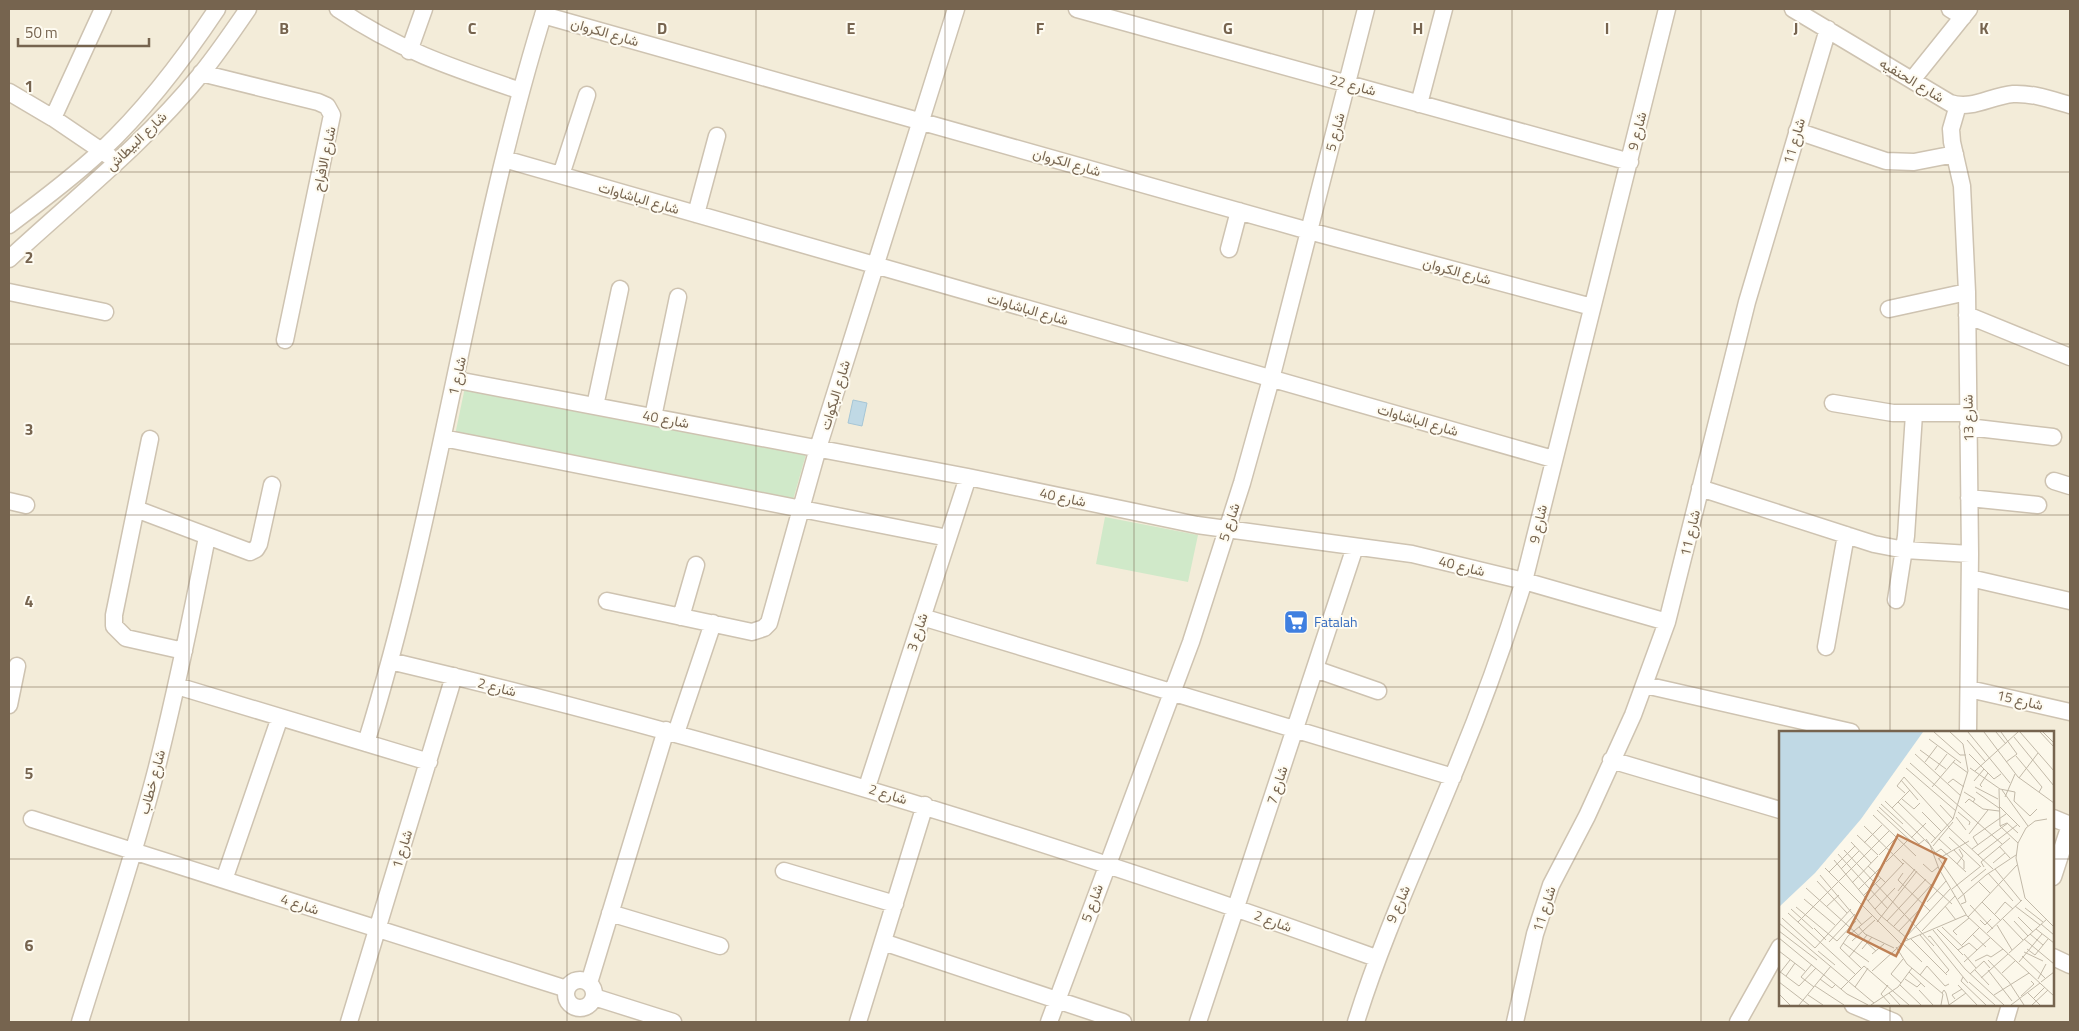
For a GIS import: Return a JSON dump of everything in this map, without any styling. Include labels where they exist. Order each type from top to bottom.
[{"type":"street","points":[[53,118],[103,9]]},
{"type":"street","name":"شارع البيطاش","points":[[9,226],[101,151],[159,89],[217,9]]},
{"type":"street","name":"شارع البيطاش","points":[[9,259],[117,161],[165,114],[201,73],[248,9]]},
{"type":"street","points":[[338,9],[383,38],[409,51],[436,63],[521,92]]},
{"type":"street","points":[[409,51],[424,9]]},
{"type":"street","name":"شارع البكوات","points":[[607,601],[752,632],[758,631],[769,623],[818,448],[956,9]]},
{"type":"street","name":"شارع 22","points":[[1077,9],[1630,162]]},
{"type":"street","name":"شارع 5","points":[[1048,1022],[1106,863],[1172,692],[1227,530],[1271,379],[1366,9]]},
{"type":"street","points":[[1419,104],[1444,9]]},
{"type":"street","name":"شارع الحنفيه","points":[[1793,9],[1814,14],[1828,29],[1912,80],[1958,105],[1974,105],[2000,96],[2019,94],[2070,104]]},
{"type":"street","name":"شارع 9","points":[[1356,1022],[1376,958],[1453,776],[1499,655],[1524,582],[1553,459],[1630,162],[1664,10]]},
{"type":"street","points":[[1912,80],[1961,11]]},
{"type":"street","name":"شارع الكروان","points":[[544,12],[1309,231],[1592,306]]},
{"type":"street","name":"شارع 1","points":[[366,743],[390,661],[457,380],[504,159],[544,12]]},
{"type":"street","name":"شارع 11","points":[[1515,1022],[1542,909],[1551,885],[1587,816],[1645,685],[1668,622],[1747,302],[1828,29]]},
{"type":"street","name":"شارع الافراح","points":[[201,73],[323,104],[332,115],[285,340]]},
{"type":"street","points":[[9,92],[53,118],[117,161]]},
{"type":"street","points":[[561,175],[587,95]]},
{"type":"street","name":"شارع 13","points":[[1958,105],[1952,129],[1962,186],[1967,292],[1970,554],[1968,731]]},
{"type":"street","points":[[1797,131],[1886,161],[1914,162],[1955,154]]},
{"type":"street","points":[[696,214],[717,136]]},
{"type":"street","name":"شارع الباشاوات","points":[[504,159],[1553,459]]},
{"type":"street","points":[[1229,249],[1239,211]]},
{"type":"street","points":[[595,406],[620,289]]},
{"type":"street","points":[[9,292],[106,312]]},
{"type":"street","points":[[1889,309],[1967,292]]},
{"type":"street","points":[[653,417],[678,297]]},
{"type":"street","points":[[1967,314],[2070,358]]},
{"type":"street","name":"شارع 40","points":[[457,380],[968,477],[1227,530],[1412,554],[1524,582],[1668,622]]},
{"type":"street","points":[[1833,403],[1873,411],[1968,420],[2053,437]]},
{"type":"street","points":[[1896,600],[1904,550],[1914,414]]},
{"type":"street","points":[[443,438],[948,538]]},
{"type":"street","points":[[150,439],[114,615],[114,626],[126,638],[184,651]]},
{"type":"street","name":"شارع 3","points":[[867,787],[968,477]]},
{"type":"street","points":[[2054,481],[2070,486]]},
{"type":"street","points":[[136,509],[244,551],[256,549],[259,544],[272,485]]},
{"type":"street","points":[[1700,488],[1874,544],[1904,550],[1970,554]]},
{"type":"street","points":[[1969,498],[2038,505]]},
{"type":"street","points":[[9,501],[26,505]]},
{"type":"street","points":[[1826,647],[1846,535]]},
{"type":"street","name":"شارع خطاب","points":[[80,1022],[134,851],[177,686],[207,537]]},
{"type":"street","name":"شارع 7","points":[[1198,1022],[1355,547]]},
{"type":"street","points":[[681,617],[696,565]]},
{"type":"street","points":[[1970,578],[2070,601]]},
{"type":"street","points":[[922,617],[1453,776]]},
{"type":"street","points":[[585,1002],[610,913],[671,732],[712,623]]},
{"type":"street","name":"شارع 2","points":[[390,661],[671,732],[867,787],[1106,863],[1236,907],[1376,958]]},
{"type":"street","points":[[9,705],[17,666]]},
{"type":"street","points":[[1315,669],[1378,691]]},
{"type":"street","name":"شارع 1","points":[[349,1022],[454,676]]},
{"type":"street","points":[[1645,685],[1847,731]]},
{"type":"street","points":[[177,686],[429,762]]},
{"type":"street","name":"شارع 15","points":[[1969,689],[2070,712]]},
{"type":"street","points":[[224,880],[280,717]]},
{"type":"street","points":[[1611,760],[1779,810]]},
{"type":"street","points":[[858,1022],[925,805]]},
{"type":"street","points":[[2054,818],[2070,825],[2054,874]]},
{"type":"street","name":"شارع 4","points":[[32,820],[567,989]]},
{"type":"street","points":[[784,871],[895,904]]},
{"type":"street","points":[[610,913],[720,946]]},
{"type":"street","points":[[883,942],[1123,1022]]},
{"type":"street","points":[[1738,1022],[1779,949]]},
{"type":"street","points":[[2054,958],[2070,966]]},
{"type":"street","points":[[585,1002],[582,980],[574,981],[567,989],[569,1002],[585,1002],[673,1022]]},
{"type":"street","points":[[1855,1006],[1894,1022]]},
{"type":"street","points":[[2005,1022],[2010,1006]]},
{"type":"shaded area","points":[[9,9],[2070,9],[2070,1022],[9,1022]]},
{"type":"green space","points":[[465,387],[807,451],[793,500],[455,435]]},
{"type":"green space","points":[[1105,517],[1198,535],[1188,582],[1096,564]]},
{"type":"water","points":[[853,400],[867,403],[862,426],[848,423]]},
{"type":"place","name":"Fatalah","points":[[1296,622]]}]
